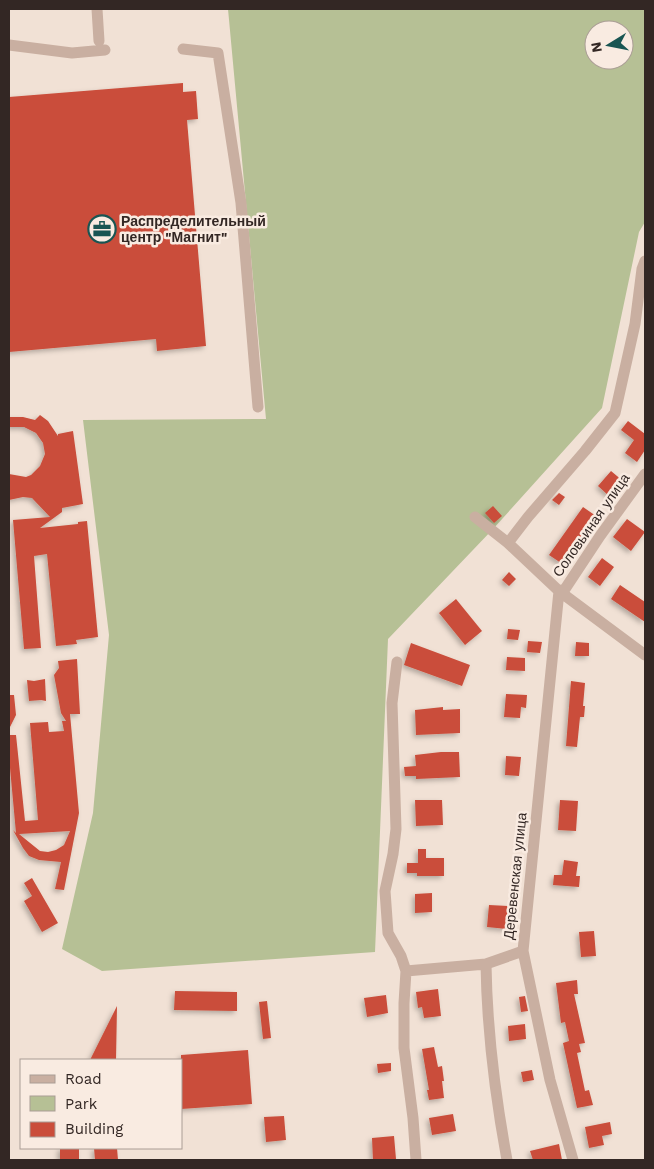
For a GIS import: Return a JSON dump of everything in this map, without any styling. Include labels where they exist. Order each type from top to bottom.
[{"type":"street","points":[[9,45],[72,53],[102,45],[97,9]]},
{"type":"street","points":[[183,49],[218,53],[241,203],[258,407]]},
{"type":"street","points":[[508,543],[528,517],[586,451],[615,413],[635,324],[642,269],[645,261]]},
{"type":"street","points":[[635,324],[645,332]]},
{"type":"street","name":"Соловьиная улица","points":[[559,590],[565,588],[645,474]]},
{"type":"street","points":[[475,517],[508,543],[559,590],[645,655]]},
{"type":"street","name":"Деревенская улица","points":[[559,590],[523,950],[550,1080],[573,1160]]},
{"type":"street","points":[[397,662],[392,703],[396,829],[385,891],[388,933],[401,956],[406,971],[404,1048],[416,1160]]},
{"type":"street","points":[[406,971],[486,964],[523,950]]},
{"type":"street","points":[[486,964],[486,1007],[491,1055],[500,1126],[507,1160]]},
{"type":"green space","points":[[228,9],[645,9],[645,222],[639,232],[602,408],[493,529],[388,639],[375,952],[102,971],[62,949],[93,813],[109,635],[83,420],[266,419]]},
{"type":"building","name":"Распределительный центр \"Магнит\"","points":[[183,83],[183,92],[196,91],[198,119],[187,120],[206,346],[157,351],[156,339],[9,352],[9,97]]},
{"type":"building","points":[[40,415],[48,421],[58,436],[58,434],[73,431],[83,504],[62,508],[62,512],[40,528],[78,524],[78,522],[87,521],[98,637],[76,640],[77,644],[56,646],[47,554],[34,556],[41,648],[24,649],[13,520],[50,517],[32,498],[23,497],[9,500],[9,474],[26,477],[31,475],[40,466],[45,454],[43,443],[36,433],[24,427],[9,427],[9,417],[23,417],[35,420]]},
{"type":"building","points":[[628,421],[645,434],[645,450],[637,462],[625,453],[634,440],[621,430]]},
{"type":"building","points":[[611,471],[623,481],[609,496],[598,486]]},
{"type":"building","points":[[559,493],[565,497],[559,505],[552,500]]},
{"type":"building","points":[[493,506],[502,516],[494,523],[485,513]]},
{"type":"building","points":[[583,507],[596,516],[561,563],[549,555]]},
{"type":"building","points":[[627,519],[645,532],[631,551],[613,537]]},
{"type":"building","points":[[602,558],[614,567],[600,586],[588,577]]},
{"type":"building","points":[[509,572],[516,579],[509,586],[502,580]]},
{"type":"building","points":[[620,585],[645,602],[645,622],[611,599]]},
{"type":"building","points":[[456,599],[482,631],[465,645],[439,613]]},
{"type":"building","points":[[508,629],[520,630],[518,640],[507,639]]},
{"type":"building","points":[[528,641],[542,642],[540,653],[527,652]]},
{"type":"building","points":[[576,642],[589,643],[589,656],[575,656]]},
{"type":"building","points":[[411,643],[470,665],[462,686],[404,665]]},
{"type":"building","points":[[507,657],[525,658],[525,671],[506,670]]},
{"type":"building","points":[[77,659],[80,714],[70,714],[79,813],[64,890],[55,889],[61,862],[39,860],[29,856],[13,830],[16,833],[9,757],[9,735],[16,735],[25,821],[38,820],[30,723],[48,722],[49,732],[64,731],[62,721],[66,721],[61,713],[54,675],[59,668],[58,661]],"holes":[[[70,831],[64,845],[56,850],[40,851],[19,834]]]},
{"type":"building","points":[[45,679],[46,701],[29,701],[27,680]]},
{"type":"building","points":[[571,681],[585,683],[584,717],[580,717],[577,747],[566,746]]},
{"type":"building","points":[[506,694],[527,695],[526,708],[521,707],[520,718],[504,717]]},
{"type":"building","points":[[9,695],[14,695],[16,715],[9,729]]},
{"type":"building","points":[[443,707],[443,710],[460,709],[460,733],[416,735],[415,710]]},
{"type":"building","points":[[459,752],[460,777],[416,779],[416,776],[405,776],[404,767],[416,766],[415,755]]},
{"type":"building","points":[[506,756],[521,757],[519,776],[505,775]]},
{"type":"building","points":[[415,800],[442,800],[443,825],[416,826]]},
{"type":"building","points":[[560,800],[578,801],[576,831],[558,830]]},
{"type":"building","points":[[418,849],[426,849],[426,858],[444,858],[444,876],[417,876],[417,873],[407,873],[407,863],[418,863]]},
{"type":"building","points":[[564,860],[578,862],[576,876],[580,876],[579,887],[553,885],[554,875],[562,875]]},
{"type":"building","points":[[32,878],[58,923],[42,932],[24,901],[32,896],[24,883]]},
{"type":"building","points":[[432,893],[432,912],[415,913],[415,894]]},
{"type":"building","points":[[489,905],[508,906],[507,929],[487,927]]},
{"type":"building","points":[[594,931],[596,956],[581,957],[579,932]]},
{"type":"building","points":[[577,980],[578,994],[574,994],[585,1043],[579,1044],[581,1052],[577,1053],[585,1091],[589,1090],[593,1105],[577,1108],[563,1043],[569,1041],[565,1022],[561,1023],[556,983]]},
{"type":"building","points":[[438,989],[441,1016],[424,1018],[422,1007],[418,1008],[416,992]]},
{"type":"building","points":[[175,991],[237,992],[237,1011],[174,1010]]},
{"type":"building","points":[[386,995],[388,1013],[367,1017],[364,998]]},
{"type":"building","points":[[525,996],[528,1011],[521,1012],[519,997]]},
{"type":"building","points":[[267,1001],[271,1038],[263,1039],[259,1002]]},
{"type":"building","points":[[117,1006],[116,1059],[90,1059]]},
{"type":"building","points":[[525,1024],[526,1039],[509,1041],[508,1026]]},
{"type":"building","points":[[434,1047],[438,1067],[442,1066],[444,1098],[429,1100],[422,1049]]},
{"type":"building","points":[[248,1050],[252,1104],[182,1109],[181,1055]]},
{"type":"building","points":[[391,1063],[391,1071],[378,1073],[377,1064]]},
{"type":"building","points":[[532,1070],[534,1080],[523,1082],[521,1072]]},
{"type":"building","points":[[453,1114],[456,1131],[432,1135],[429,1118]]},
{"type":"building","points":[[284,1116],[286,1140],[266,1142],[264,1117]]},
{"type":"building","points":[[610,1122],[612,1134],[602,1136],[604,1145],[589,1148],[585,1127]]},
{"type":"building","points":[[394,1136],[396,1159],[373,1160],[372,1138]]},
{"type":"building","points":[[559,1144],[562,1160],[533,1160],[530,1151]]},
{"type":"building","points":[[60,1149],[79,1149],[79,1160],[60,1160]]},
{"type":"building","points":[[94,1149],[117,1149],[118,1160],[95,1160]]},
{"type":"place","name":"Распределительный центр \"Магнит\"","points":[[102,229]]}]
